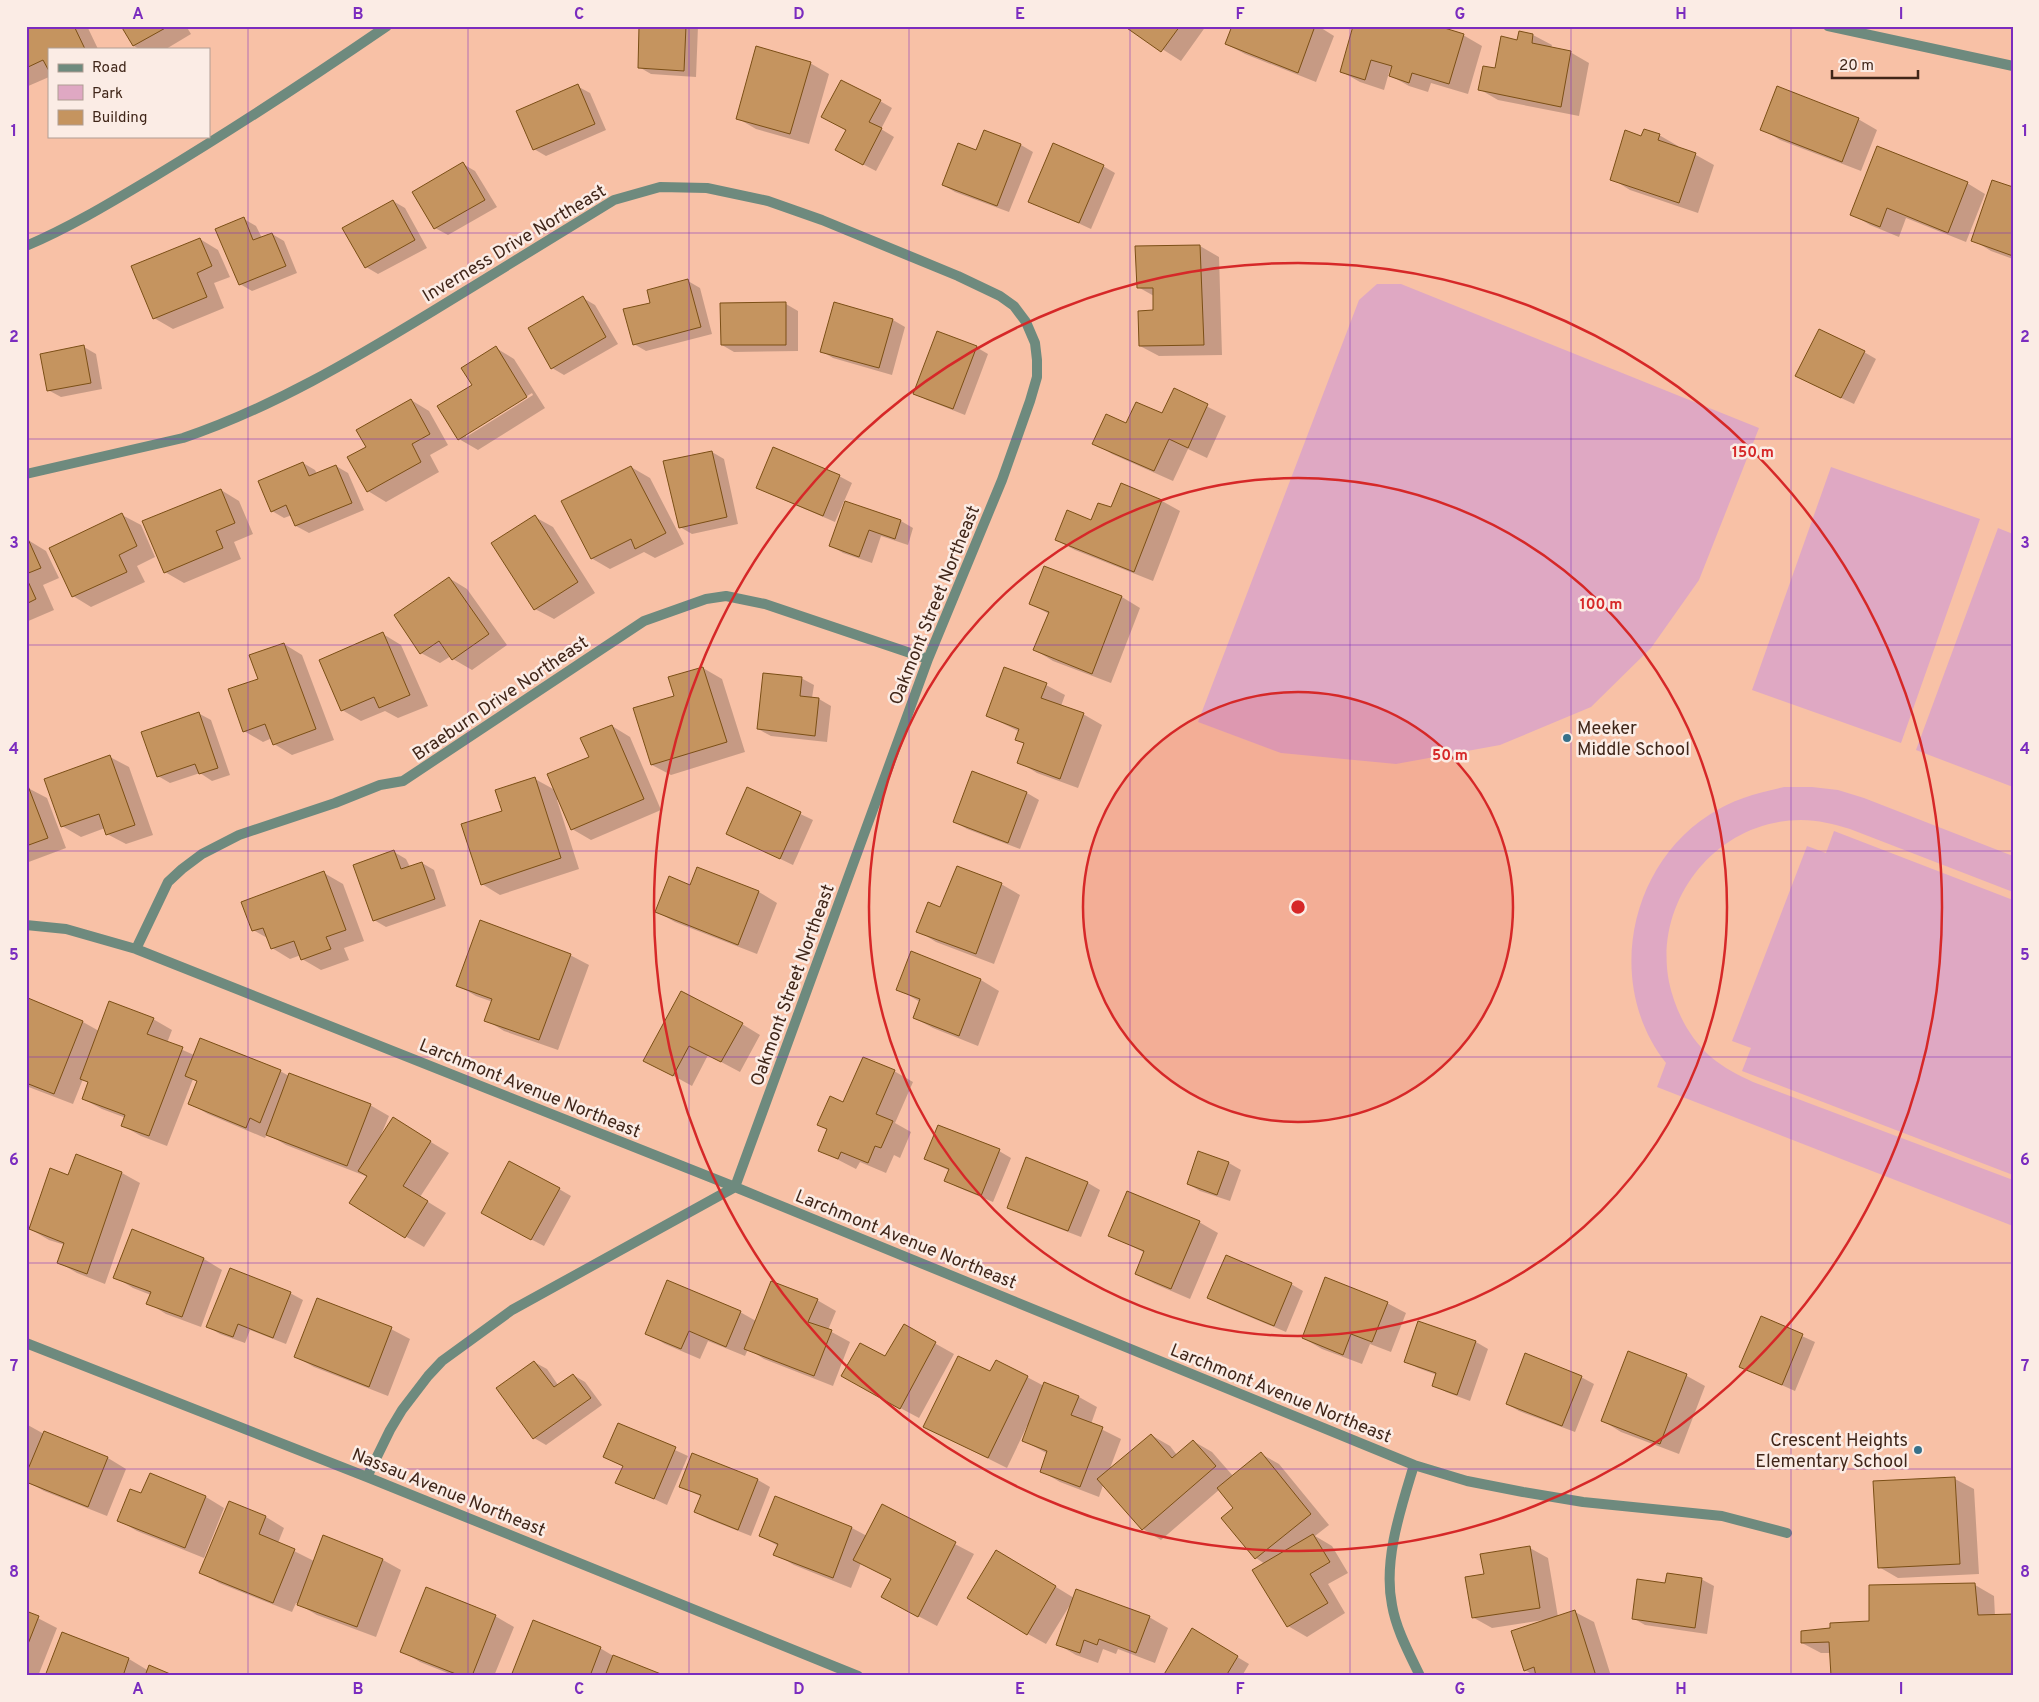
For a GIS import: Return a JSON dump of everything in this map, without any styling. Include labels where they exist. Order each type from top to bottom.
[{"type":"street","points":[[26,246],[43,239],[126,194],[213,141],[387,26]]},
{"type":"street","points":[[1828,26],[2013,66]]},
{"type":"street","name":"Inverness Drive Northeast","points":[[26,474],[184,438],[297,390],[373,348],[614,200],[660,187],[707,188],[768,201],[822,220],[958,276],[1000,296],[1014,306],[1026,322],[1035,343]]},
{"type":"street","name":"Oakmont Street Northeast","points":[[735,1187],[928,659],[1002,480],[1037,377],[1035,343]]},
{"type":"street","name":"Braeburn Drive Northeast","points":[[136,949],[168,882],[202,854],[239,835],[336,803],[380,785],[403,781],[644,621],[675,609],[706,599],[726,596],[765,604],[928,659]]},
{"type":"street","name":"Larchmont Avenue Northeast","points":[[26,924],[66,928],[136,949],[735,1187],[1414,1465],[1467,1481],[1523,1492],[1583,1502],[1722,1516],[1787,1533]]},
{"type":"street","points":[[367,1477],[402,1410],[442,1361],[512,1310],[735,1187]]},
{"type":"street","name":"Nassau Avenue Northeast","points":[[26,1343],[367,1477],[858,1676]]},
{"type":"street","points":[[1414,1465],[1395,1528],[1390,1580],[1392,1604],[1398,1627],[1420,1676]]},
{"type":"green space","points":[[1377,284],[1401,284],[1759,428],[1699,580],[1651,648],[1591,707],[1500,745],[1396,764],[1281,753],[1198,722],[1359,300]]},
{"type":"green space","points":[[1831,467],[1980,519],[1901,743],[1752,690]]},
{"type":"green space","points":[[1998,528],[2013,534],[2013,787],[1916,750]]},
{"type":"green space","points":[[1784,787],[1812,787],[1838,790],[1864,798],[2013,856],[2013,892],[1850,829],[1826,823],[1801,820],[1771,824],[1743,834],[1718,850],[1698,870],[1682,895],[1671,922],[1667,951],[1669,982],[1675,1003],[1684,1023],[1696,1041],[1711,1057],[1726,1068],[1753,1082],[2013,1180],[2013,1226],[1657,1087],[1666,1063],[1647,1032],[1636,999],[1631,964],[1634,930],[1644,896],[1660,865],[1681,837],[1709,815],[1745,797]]},
{"type":"green space","points":[[1834,831],[2013,900],[2013,1175],[1742,1071],[1751,1048],[1732,1041],[1807,846],[1826,853]]},
{"type":"building","points":[[26,26],[74,26],[85,48],[48,48],[48,69],[43,60],[26,68]]},
{"type":"building","points":[[121,26],[169,26],[133,46]]},
{"type":"building","points":[[639,26],[686,26],[684,71],[638,68]]},
{"type":"building","points":[[1124,26],[1180,26],[1161,52]]},
{"type":"building","points":[[1232,26],[1315,26],[1298,73],[1225,44]]},
{"type":"building","points":[[1353,26],[1438,26],[1464,34],[1449,84],[1412,73],[1409,83],[1389,76],[1392,66],[1371,60],[1365,80],[1340,72]]},
{"type":"building","points":[[1519,31],[1533,34],[1532,43],[1571,51],[1561,107],[1478,90],[1483,66],[1495,68],[1501,36],[1517,40]]},
{"type":"building","points":[[756,46],[811,62],[790,134],[736,119]]},
{"type":"building","points":[[841,80],[881,100],[869,122],[882,128],[863,165],[835,150],[846,130],[821,117]]},
{"type":"building","points":[[578,84],[595,124],[533,150],[516,111]]},
{"type":"building","points":[[1777,86],[1859,118],[1842,162],[1760,130]]},
{"type":"building","points":[[1644,129],[1660,134],[1658,140],[1696,153],[1679,203],[1610,180],[1625,130],[1641,136]]},
{"type":"building","points":[[984,130],[1021,144],[997,206],[942,185],[958,143],[976,150]]},
{"type":"building","points":[[1053,143],[1104,165],[1079,223],[1028,202]]},
{"type":"building","points":[[1877,146],[1968,182],[1948,233],[1887,208],[1880,227],[1850,215]]},
{"type":"building","points":[[463,162],[485,200],[434,229],[412,192]]},
{"type":"building","points":[[1992,180],[2013,187],[2013,256],[1971,241]]},
{"type":"building","points":[[393,200],[415,240],[365,268],[342,228]]},
{"type":"building","points":[[244,217],[253,240],[272,233],[286,266],[239,285],[215,229]]},
{"type":"building","points":[[200,238],[212,266],[197,273],[207,297],[153,319],[131,266]]},
{"type":"building","points":[[1200,245],[1204,345],[1139,346],[1138,311],[1153,310],[1153,288],[1137,288],[1135,246]]},
{"type":"building","points":[[688,279],[701,327],[633,345],[623,309],[650,303],[647,290]]},
{"type":"building","points":[[583,296],[606,337],[551,369],[528,328]]},
{"type":"building","points":[[786,302],[786,345],[721,345],[720,303]]},
{"type":"building","points":[[834,302],[893,319],[879,368],[820,352]]},
{"type":"building","points":[[1819,329],[1865,351],[1841,398],[1795,376]]},
{"type":"building","points":[[937,331],[977,346],[953,409],[913,394]]},
{"type":"building","points":[[84,345],[91,383],[47,391],[40,354]]},
{"type":"building","points":[[496,346],[527,397],[458,440],[437,406],[472,385],[461,368]]},
{"type":"building","points":[[1174,388],[1208,404],[1188,448],[1169,439],[1154,471],[1092,444],[1106,414],[1126,423],[1136,402],[1162,413]]},
{"type":"building","points":[[411,399],[430,434],[412,444],[421,462],[367,492],[347,457],[366,447],[356,430]]},
{"type":"building","points":[[773,447],[840,475],[823,516],[756,488]]},
{"type":"building","points":[[712,451],[727,517],[679,528],[663,461]]},
{"type":"building","points":[[303,462],[309,476],[336,465],[352,503],[295,526],[286,505],[271,512],[258,481]]},
{"type":"building","points":[[631,466],[666,533],[635,549],[631,539],[591,559],[561,501]]},
{"type":"building","points":[[1121,483],[1162,500],[1134,572],[1055,540],[1067,510],[1091,520],[1098,503],[1111,507]]},
{"type":"building","points":[[221,489],[235,523],[216,531],[223,548],[164,573],[142,521]]},
{"type":"building","points":[[845,501],[901,520],[895,539],[869,530],[859,557],[829,546]]},
{"type":"building","points":[[122,513],[137,546],[119,555],[127,572],[72,597],[49,548]]},
{"type":"building","points":[[535,515],[578,582],[534,610],[491,543]]},
{"type":"building","points":[[26,539],[28,539],[41,568],[26,574]]},
{"type":"building","points":[[1044,566],[1122,596],[1092,674],[1033,650],[1049,612],[1029,604]]},
{"type":"building","points":[[26,577],[36,599],[26,604]]},
{"type":"building","points":[[449,577],[489,634],[452,660],[439,641],[420,654],[394,615]]},
{"type":"building","points":[[383,632],[410,695],[379,708],[374,697],[341,711],[319,660]]},
{"type":"building","points":[[284,643],[316,729],[273,745],[265,724],[243,732],[228,689],[258,679],[249,655]]},
{"type":"building","points":[[703,667],[727,742],[651,765],[633,708],[674,696],[668,677]]},
{"type":"building","points":[[1004,667],[1047,683],[1041,698],[1084,713],[1060,779],[1017,763],[1024,743],[1015,740],[1019,729],[986,716]]},
{"type":"building","points":[[763,673],[802,677],[800,696],[819,698],[815,736],[757,729]]},
{"type":"building","points":[[199,712],[218,768],[199,774],[195,764],[157,777],[141,732]]},
{"type":"building","points":[[612,725],[644,799],[571,830],[547,774],[589,757],[580,738]]},
{"type":"building","points":[[110,755],[135,825],[106,835],[99,814],[61,827],[44,779]]},
{"type":"building","points":[[972,771],[1027,792],[1008,843],[953,822]]},
{"type":"building","points":[[535,777],[561,858],[481,885],[461,824],[502,811],[495,790]]},
{"type":"building","points":[[28,786],[48,838],[26,846],[26,787]]},
{"type":"building","points":[[747,787],[801,812],[780,859],[726,834]]},
{"type":"building","points":[[394,850],[401,869],[422,862],[435,899],[373,921],[353,865]]},
{"type":"building","points":[[957,866],[1002,883],[976,954],[916,932],[928,902],[940,907]]},
{"type":"building","points":[[697,867],[759,891],[738,945],[655,912],[669,876],[690,885]]},
{"type":"building","points":[[324,871],[346,930],[326,937],[331,949],[301,960],[294,941],[271,949],[263,928],[252,931],[241,902]]},
{"type":"building","points":[[480,920],[571,954],[539,1040],[484,1021],[492,999],[456,986]]},
{"type":"building","points":[[911,951],[981,979],[959,1036],[913,1018],[920,999],[896,990]]},
{"type":"building","points":[[681,991],[743,1023],[721,1062],[689,1046],[673,1076],[643,1061]]},
{"type":"building","points":[[28,998],[83,1021],[54,1094],[26,1083],[26,1004]]},
{"type":"building","points":[[109,1001],[154,1018],[147,1034],[183,1047],[149,1136],[121,1126],[125,1115],[82,1099],[88,1082],[80,1079]]},
{"type":"building","points":[[200,1038],[281,1070],[260,1123],[250,1118],[246,1128],[188,1104],[197,1081],[185,1076]]},
{"type":"building","points":[[863,1057],[895,1070],[876,1114],[893,1121],[881,1148],[875,1146],[868,1163],[841,1152],[838,1159],[818,1151],[827,1129],[817,1125],[830,1096],[843,1102]]},
{"type":"building","points":[[289,1073],[371,1104],[347,1166],[266,1135]]},
{"type":"building","points":[[393,1117],[431,1141],[403,1186],[428,1201],[405,1238],[349,1203],[367,1176],[358,1171]]},
{"type":"building","points":[[938,1125],[1000,1149],[981,1196],[944,1181],[949,1169],[924,1159]]},
{"type":"building","points":[[1198,1151],[1229,1162],[1217,1195],[1187,1184]]},
{"type":"building","points":[[76,1154],[122,1172],[87,1274],[57,1263],[64,1243],[29,1229],[50,1168],[68,1175]]},
{"type":"building","points":[[1026,1157],[1088,1182],[1068,1231],[1007,1208]]},
{"type":"building","points":[[509,1161],[560,1188],[531,1240],[481,1213]]},
{"type":"building","points":[[1127,1191],[1200,1221],[1171,1289],[1135,1274],[1144,1251],[1108,1236]]},
{"type":"building","points":[[132,1229],[204,1258],[182,1317],[146,1304],[151,1292],[113,1278]]},
{"type":"building","points":[[1226,1255],[1292,1283],[1274,1326],[1207,1298]]},
{"type":"building","points":[[230,1268],[291,1292],[273,1338],[238,1324],[233,1337],[206,1327]]},
{"type":"building","points":[[1325,1277],[1388,1302],[1372,1342],[1351,1334],[1343,1355],[1302,1338]]},
{"type":"building","points":[[667,1280],[741,1311],[726,1347],[689,1331],[681,1349],[645,1334]]},
{"type":"building","points":[[771,1281],[818,1299],[808,1322],[832,1330],[814,1376],[744,1349]]},
{"type":"building","points":[[317,1298],[392,1327],[369,1387],[294,1357]]},
{"type":"building","points":[[1761,1316],[1803,1334],[1782,1385],[1739,1367]]},
{"type":"building","points":[[1418,1321],[1476,1341],[1457,1395],[1432,1386],[1436,1373],[1404,1362]]},
{"type":"building","points":[[904,1324],[936,1342],[900,1409],[841,1376],[860,1343],[885,1356]]},
{"type":"building","points":[[1628,1351],[1687,1374],[1660,1444],[1601,1421]]},
{"type":"building","points":[[1525,1353],[1582,1376],[1562,1426],[1506,1404]]},
{"type":"building","points":[[958,1356],[990,1371],[996,1360],[1028,1376],[988,1458],[923,1427]]},
{"type":"building","points":[[534,1361],[554,1387],[573,1374],[591,1398],[533,1439],[496,1388]]},
{"type":"building","points":[[1044,1382],[1079,1396],[1071,1415],[1103,1427],[1080,1487],[1040,1472],[1047,1451],[1022,1441]]},
{"type":"building","points":[[618,1423],[676,1447],[654,1499],[615,1483],[623,1466],[603,1457]]},
{"type":"building","points":[[44,1431],[108,1457],[88,1507],[26,1482],[26,1474]]},
{"type":"building","points":[[1151,1434],[1172,1458],[1193,1440],[1216,1466],[1142,1530],[1097,1479]]},
{"type":"building","points":[[1261,1452],[1311,1514],[1255,1559],[1221,1518],[1233,1508],[1217,1488]]},
{"type":"building","points":[[692,1453],[758,1479],[738,1530],[694,1512],[701,1495],[679,1487]]},
{"type":"building","points":[[150,1473],[206,1496],[185,1548],[117,1521],[130,1489],[141,1493]]},
{"type":"building","points":[[1955,1477],[1960,1564],[1878,1568],[1873,1481]]},
{"type":"building","points":[[775,1496],[852,1527],[833,1578],[773,1555],[778,1544],[759,1536]]},
{"type":"building","points":[[229,1501],[266,1516],[259,1534],[295,1549],[273,1603],[199,1573]]},
{"type":"building","points":[[882,1504],[956,1542],[918,1617],[881,1597],[891,1579],[853,1560]]},
{"type":"building","points":[[1313,1534],[1330,1562],[1310,1574],[1328,1603],[1287,1627],[1252,1570]]},
{"type":"building","points":[[323,1535],[383,1559],[357,1627],[297,1605]]},
{"type":"building","points":[[1530,1546],[1540,1608],[1472,1618],[1465,1577],[1484,1574],[1480,1554]]},
{"type":"building","points":[[996,1550],[1056,1586],[1027,1635],[967,1598]]},
{"type":"building","points":[[1667,1573],[1702,1578],[1695,1628],[1632,1619],[1637,1579],[1665,1583]]},
{"type":"building","points":[[1975,1583],[1978,1615],[2013,1614],[2013,1676],[1831,1676],[1829,1642],[1801,1643],[1801,1631],[1830,1628],[1830,1623],[1869,1621],[1869,1585]]},
{"type":"building","points":[[426,1587],[496,1615],[472,1676],[461,1676],[400,1652]]},
{"type":"building","points":[[1076,1589],[1150,1616],[1136,1653],[1099,1639],[1097,1645],[1084,1640],[1080,1653],[1056,1645]]},
{"type":"building","points":[[1575,1610],[1596,1676],[1536,1676],[1534,1667],[1524,1671],[1511,1631]]},
{"type":"building","points":[[26,1611],[39,1616],[26,1649]]},
{"type":"building","points":[[533,1620],[601,1647],[590,1676],[511,1676]]},
{"type":"building","points":[[1192,1628],[1238,1656],[1226,1676],[1163,1676]]},
{"type":"building","points":[[62,1632],[129,1658],[123,1676],[45,1676]]},
{"type":"building","points":[[613,1655],[666,1676],[605,1676]]},
{"type":"building","points":[[149,1665],[175,1676],[145,1676]]},
{"type":"place","name":"Meeker Middle School","points":[[1567,738]]},
{"type":"place","name":"Crescent Heights Elementary School","points":[[1918,1450]]}]
